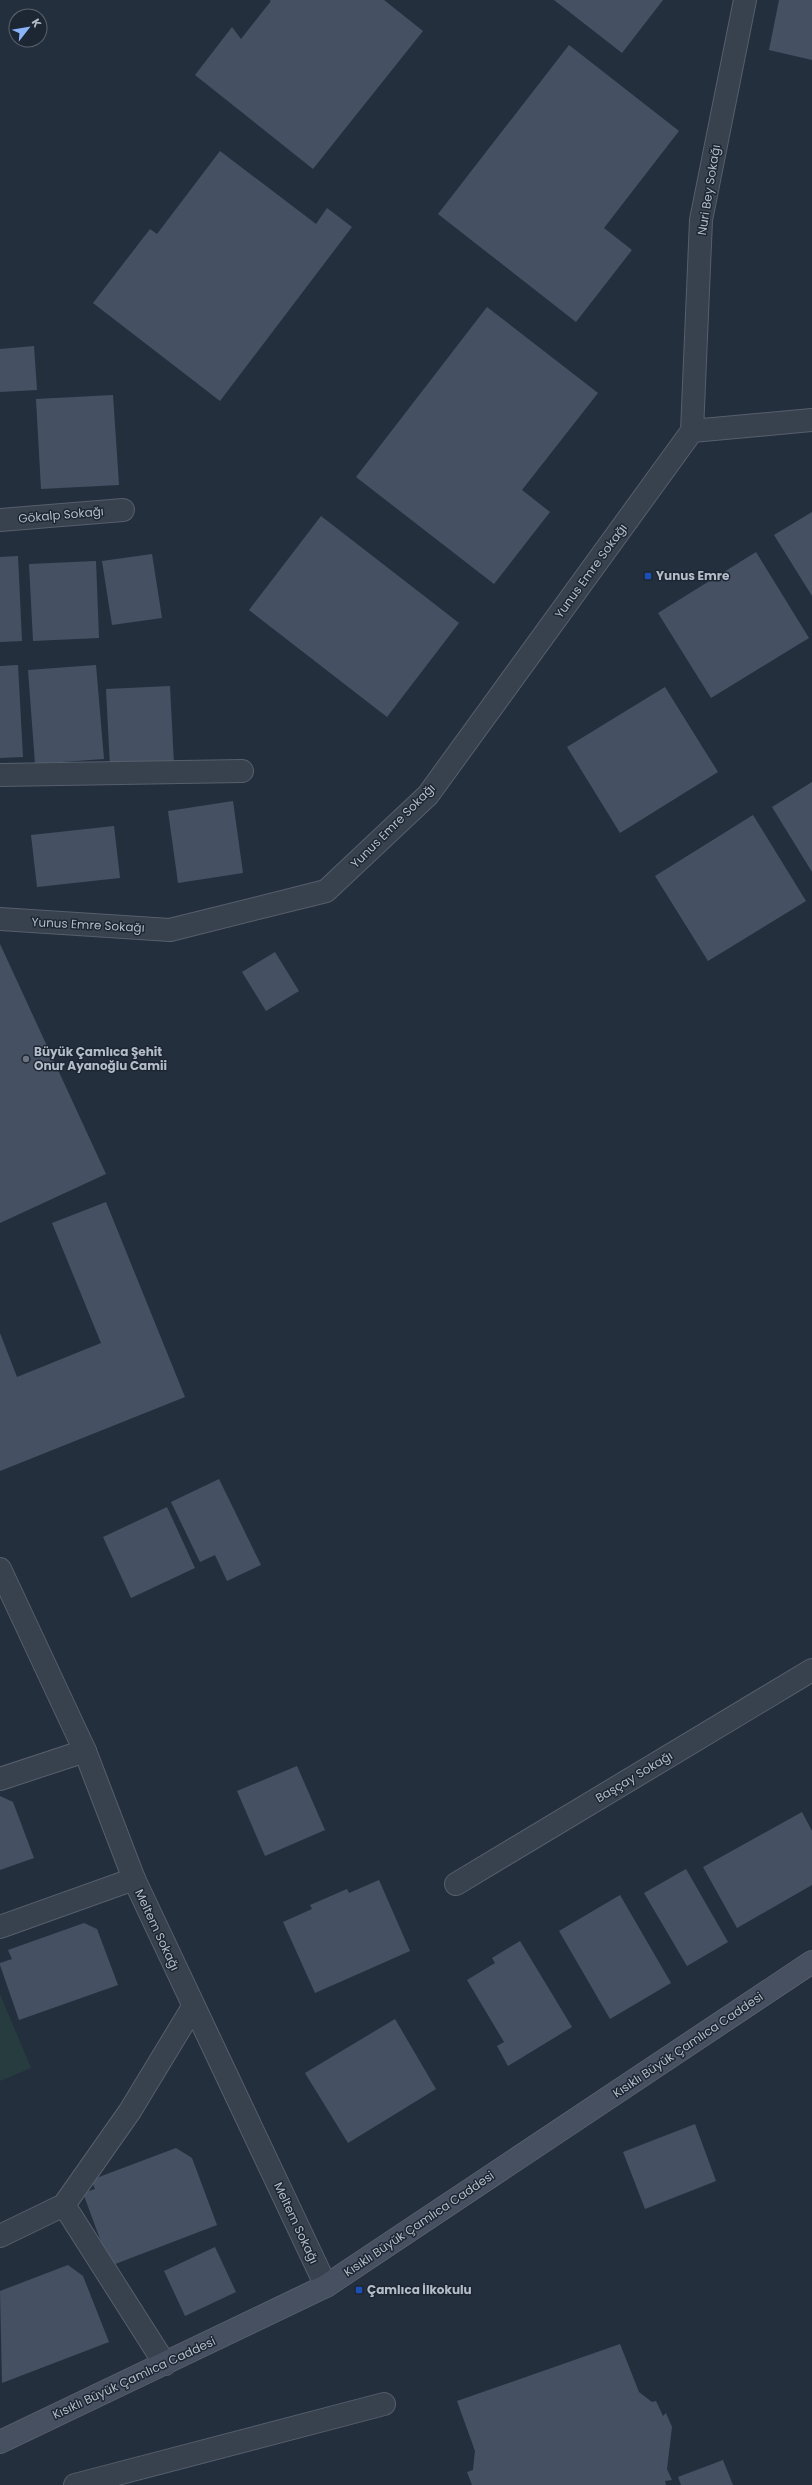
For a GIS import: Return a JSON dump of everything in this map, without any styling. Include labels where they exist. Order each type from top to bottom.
[{"type":"main road","name":"Kısıklı Büyük Çamlıca Caddesi","points":[[0,2442],[326,2286],[812,1962]]},
{"type":"street","name":"Nuri Bey Sokağı","points":[[692,431],[701,220],[744,0]]},
{"type":"street","points":[[692,431],[812,420]]},
{"type":"street","name":"Yunus Emre Sokağı","points":[[0,919],[170,930],[326,891],[428,795],[692,431]]},
{"type":"street","name":"Gökalp Sokağı","points":[[0,520],[123,510]]},
{"type":"street","points":[[0,775],[242,772]]},
{"type":"street","name":"Meltem Sokağı","points":[[0,1569],[85,1751],[134,1879],[193,2007],[326,2286]]},
{"type":"street","name":"Başçay Sokağı","points":[[456,1884],[812,1670]]},
{"type":"street","points":[[0,1779],[85,1751]]},
{"type":"street","points":[[0,1928],[134,1879]]},
{"type":"street","points":[[0,2236],[64,2205],[130,2111],[193,2007]]},
{"type":"street","points":[[64,2205],[165,2364]]},
{"type":"street","points":[[75,2485],[384,2404]]},
{"type":"green space","points":[[0,1994],[31,2068],[0,2081]]},
{"type":"building","points":[[269,0],[384,0],[423,31],[313,169],[195,75],[232,27],[241,39],[271,1]]},
{"type":"building","points":[[554,0],[663,0],[622,53]]},
{"type":"building","points":[[779,0],[812,0],[812,60],[769,50]]},
{"type":"building","points":[[569,45],[679,131],[604,228],[632,250],[576,322],[438,214]]},
{"type":"building","points":[[220,151],[316,224],[327,208],[352,227],[220,401],[93,303],[150,229],[157,234]]},
{"type":"building","points":[[487,307],[598,393],[522,490],[550,512],[494,584],[356,477]]},
{"type":"building","points":[[34,346],[37,390],[0,392],[0,349]]},
{"type":"building","points":[[113,395],[119,485],[41,489],[36,399]]},
{"type":"building","points":[[812,512],[812,596],[774,535]]},
{"type":"building","points":[[321,516],[459,623],[387,717],[249,610]]},
{"type":"building","points":[[756,552],[809,638],[711,698],[658,613]]},
{"type":"building","points":[[152,554],[162,618],[112,625],[102,561]]},
{"type":"building","points":[[18,556],[22,641],[0,642],[0,557]]},
{"type":"building","points":[[96,561],[99,638],[33,641],[29,564]]},
{"type":"building","points":[[18,665],[23,757],[0,758],[0,666]]},
{"type":"building","points":[[96,665],[104,759],[35,764],[28,670]]},
{"type":"building","points":[[170,686],[174,764],[110,767],[106,689]]},
{"type":"building","points":[[665,687],[718,772],[620,833],[567,747]]},
{"type":"building","points":[[812,782],[812,872],[772,807]]},
{"type":"building","points":[[233,801],[243,873],[178,883],[168,811]]},
{"type":"building","points":[[753,815],[806,901],[708,961],[655,876]]},
{"type":"building","points":[[114,826],[120,878],[37,887],[31,835]]},
{"type":"building","name":"Büyük Çamlıca Şehit Onur Ayanoğlu Camii","points":[[0,944],[106,1174],[0,1223]]},
{"type":"building","points":[[275,952],[299,991],[266,1011],[242,972]]},
{"type":"building","points":[[106,1202],[185,1397],[0,1471],[0,1333],[17,1377],[101,1343],[52,1223]]},
{"type":"building","points":[[219,1479],[261,1565],[227,1581],[215,1555],[200,1562],[171,1502]]},
{"type":"building","points":[[167,1507],[195,1568],[131,1598],[103,1537]]},
{"type":"building","points":[[297,1766],[325,1830],[265,1856],[237,1791]]},
{"type":"building","points":[[0,1796],[13,1802],[34,1858],[0,1870]]},
{"type":"building","points":[[802,1812],[812,1831],[812,1885],[737,1928],[703,1867]]},
{"type":"building","points":[[686,1869],[728,1942],[687,1966],[644,1893]]},
{"type":"building","points":[[379,1880],[410,1951],[315,1993],[283,1922],[312,1909],[310,1905],[347,1889],[349,1893]]},
{"type":"building","points":[[620,1895],[671,1983],[610,2019],[559,1931]]},
{"type":"building","points":[[84,1923],[97,1929],[118,1985],[19,2020],[0,1965],[0,1963],[12,1959],[8,1950]]},
{"type":"building","points":[[520,1941],[572,2027],[508,2066],[497,2046],[504,2042],[467,1980],[495,1963],[492,1958]]},
{"type":"building","points":[[395,2019],[436,2089],[348,2143],[305,2073]]},
{"type":"building","points":[[695,2124],[716,2181],[645,2209],[623,2152]]},
{"type":"building","points":[[176,2148],[192,2158],[217,2225],[110,2266],[83,2193],[95,2189],[91,2180]]},
{"type":"building","points":[[215,2247],[236,2292],[185,2316],[164,2271]]},
{"type":"building","points":[[68,2265],[83,2276],[109,2342],[2,2383],[0,2291]]},
{"type":"building","points":[[620,2344],[639,2392],[652,2402],[656,2401],[663,2416],[666,2413],[672,2427],[667,2469],[672,2480],[665,2481],[666,2485],[472,2485],[467,2472],[473,2470],[475,2451],[457,2401]]},
{"type":"building","points":[[723,2460],[733,2485],[681,2485],[678,2477]]},
{"type":"place","name":"Yunus Emre","points":[[648,576]]},
{"type":"place","name":"Büyük Çamlıca Şehit Onur Ayanoğlu Camii","points":[[26,1059]]},
{"type":"place","name":"Çamlıca İlkokulu","points":[[359,2290]]}]
